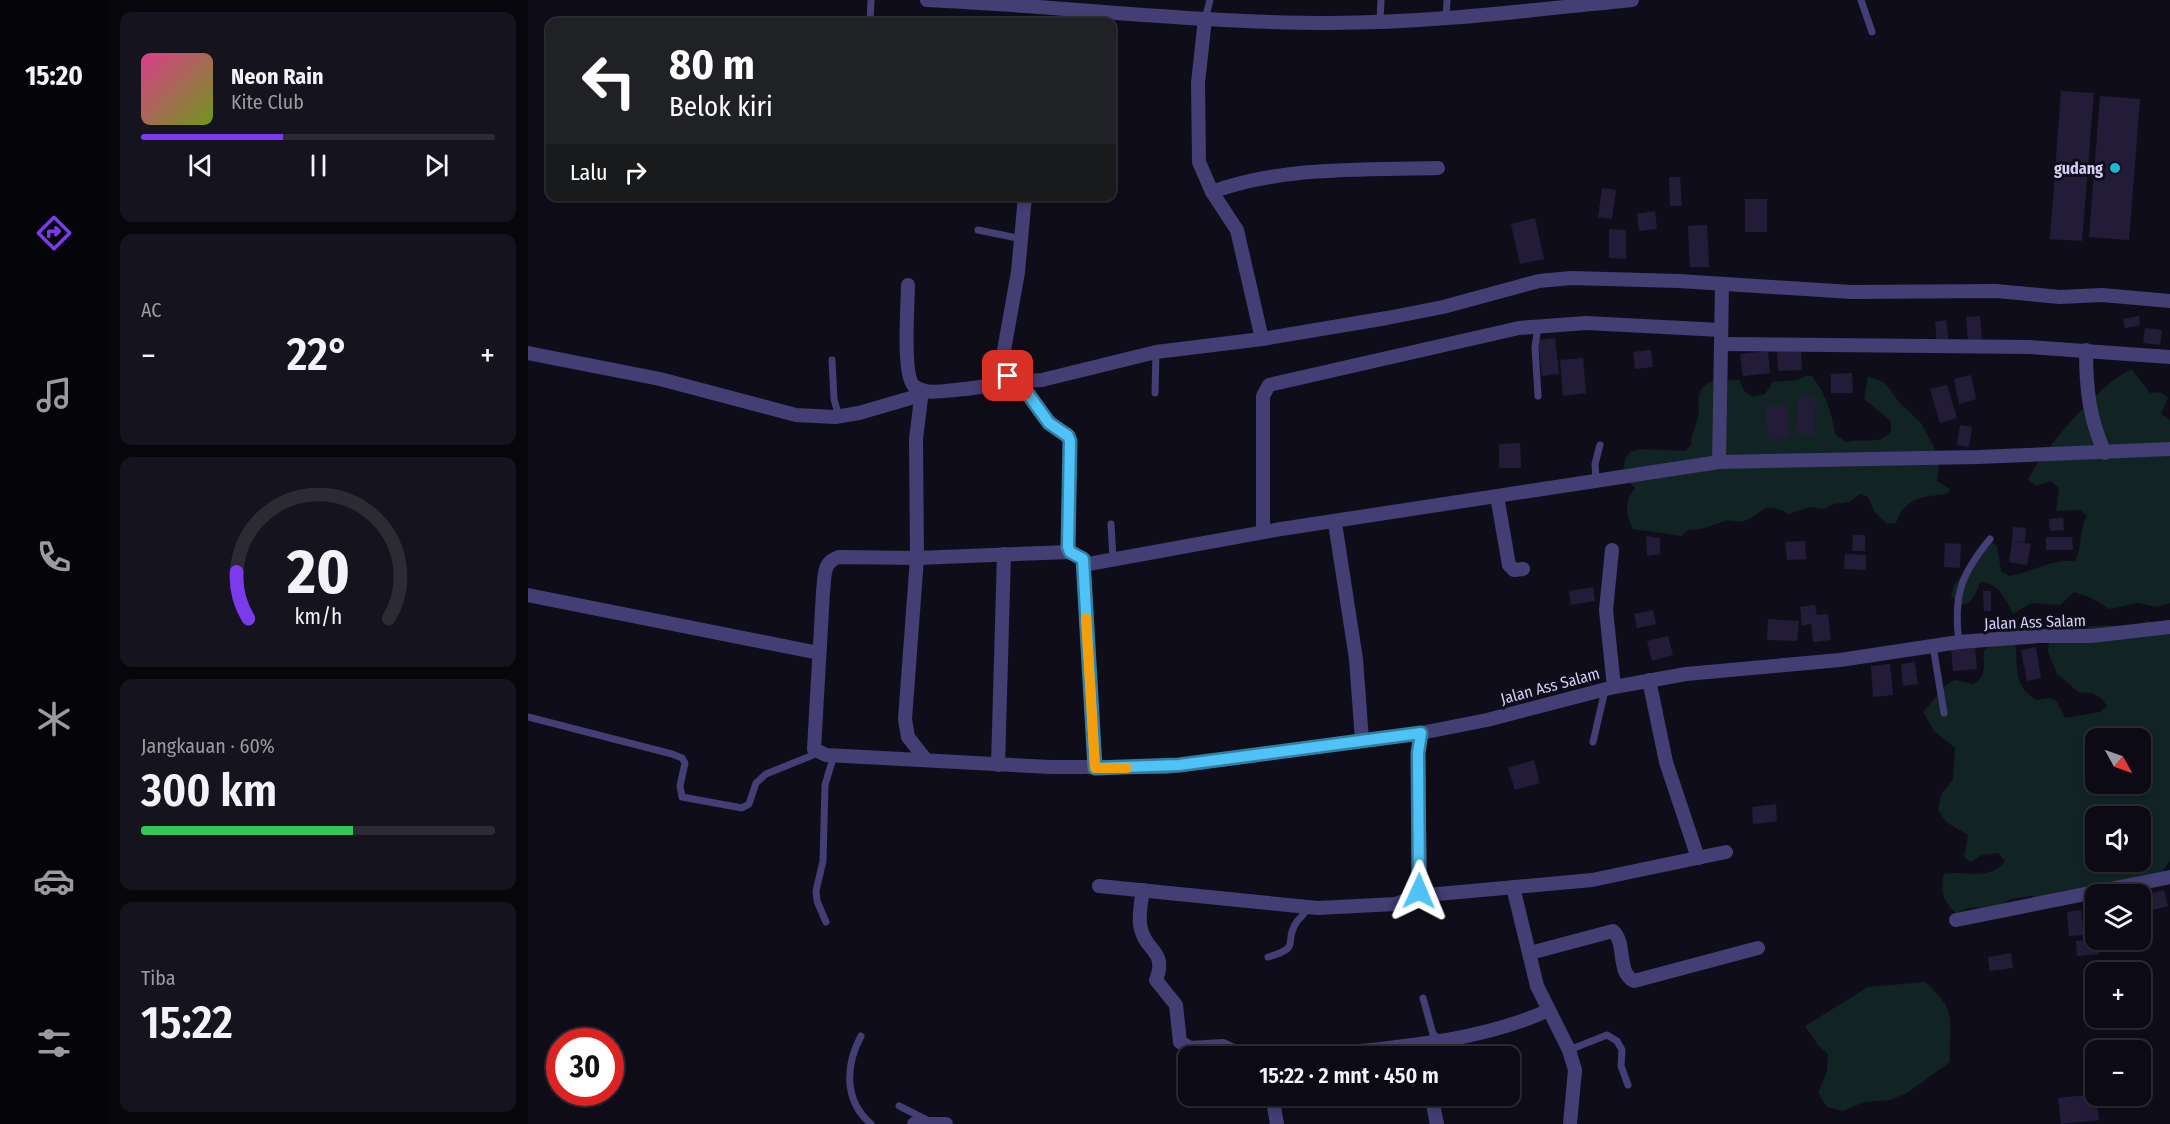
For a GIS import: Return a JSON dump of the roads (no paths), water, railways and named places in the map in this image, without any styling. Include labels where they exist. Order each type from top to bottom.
[{"type":"street","points":[[927,0],[1205,19],[1329,23],[1446,20],[1632,0]]},
{"type":"street","points":[[1038,18],[1039,8]]},
{"type":"street","points":[[1205,19],[1198,83],[1199,162],[1212,192],[1237,230],[1262,339]]},
{"type":"street","points":[[1212,192],[1265,178],[1299,174],[1438,168]]},
{"type":"street","points":[[1025,201],[1022,238],[1003,356],[1005,371],[1023,387],[1049,423],[1068,436],[1070,441],[1070,552]]},
{"type":"street","points":[[528,352],[660,379],[730,396],[775,411],[796,415],[839,417],[886,407],[921,393],[984,386],[1011,377],[1023,381],[1065,375],[1108,362],[1156,352],[1262,339],[1443,307],[1539,281],[1591,278],[1851,292],[1996,291],[2060,297],[2102,295],[2170,301]]},
{"type":"street","points":[[908,285],[909,376],[921,393],[916,439],[917,558],[905,720],[908,737],[926,760]]},
{"type":"street","points":[[1719,462],[1722,285]]},
{"type":"street","points":[[1263,532],[1263,396],[1269,385],[1538,326],[1586,323],[1721,337],[2030,347],[2170,357]]},
{"type":"street","points":[[2086,350],[2088,399],[2095,431],[2105,453]]},
{"type":"street","points":[[1083,565],[1263,532],[1719,462],[2105,453],[2170,449]]},
{"type":"street","points":[[1497,496],[1509,565],[1514,570],[1523,569]]},
{"type":"street","points":[[1335,522],[1356,659],[1362,740]]},
{"type":"street","points":[[1610,688],[1606,610],[1612,550]]},
{"type":"street","points":[[818,753],[813,742],[825,567],[829,562],[839,557],[917,558],[1070,552],[1080,556],[1083,565],[1095,768]]},
{"type":"street","points":[[998,765],[1004,554]]},
{"type":"street","points":[[528,595],[819,653]]},
{"type":"street","name":"Jalan Ass Salam","points":[[818,753],[998,765],[1095,768],[1175,766],[1421,733],[1487,720],[1610,688],[1727,669],[1840,660],[1959,642],[2039,636],[2091,636],[2170,627]]},
{"type":"street","points":[[1649,680],[1666,762],[1698,858]]},
{"type":"street","points":[[1416,896],[1420,885],[1418,753],[1421,733]]},
{"type":"street","points":[[1099,886],[1307,908],[1395,904],[1416,896],[1592,880],[1726,852]]},
{"type":"street","points":[[1956,920],[2170,877]]},
{"type":"street","points":[[1513,887],[1537,986],[1569,1050],[1575,1079],[1570,1124]]},
{"type":"street","points":[[1143,890],[1140,925],[1145,940],[1160,959],[1161,969],[1156,980],[1176,1005],[1180,1042],[1187,1046]]},
{"type":"street","points":[[1530,953],[1613,931],[1620,941],[1626,974],[1634,981],[1758,948]]},
{"type":"street","points":[[1431,1046],[1442,1041],[1496,1029],[1550,1010]]},
{"type":"street","points":[[1274,1106],[1277,1124]]},
{"type":"street","points":[[1433,1106],[1437,1124]]},
{"type":"street","points":[[914,1124],[940,1123]]},
{"type":"lane","points":[[870,18],[872,0]]},
{"type":"lane","points":[[1205,19],[1210,0]]},
{"type":"lane","points":[[1380,21],[1381,0]]},
{"type":"lane","points":[[1446,20],[1447,0]]},
{"type":"lane","points":[[1861,0],[1872,32]]},
{"type":"lane","points":[[978,230],[1022,238]]},
{"type":"lane","points":[[1538,326],[1535,347],[1538,396]]},
{"type":"lane","points":[[1155,393],[1156,352]]},
{"type":"lane","points":[[832,360],[834,399],[839,417]]},
{"type":"lane","points":[[1596,480],[1595,464],[1600,445]]},
{"type":"lane","points":[[1111,524],[1113,559]]},
{"type":"lane","points":[[1959,642],[1957,612],[1960,583],[1990,539]]},
{"type":"lane","points":[[1933,646],[1944,712]]},
{"type":"lane","points":[[1593,742],[1610,688]]},
{"type":"lane","points":[[528,717],[682,758],[686,763],[680,786],[682,797],[742,808],[748,804],[756,783],[766,774],[818,753]]},
{"type":"lane","points":[[826,922],[817,901],[816,891],[823,861],[825,785],[834,755]]},
{"type":"lane","points":[[1269,957],[1287,951],[1291,946],[1294,925],[1307,908]]},
{"type":"lane","points":[[1423,998],[1433,1034],[1442,1041]]},
{"type":"lane","points":[[1569,1050],[1607,1035],[1612,1037],[1622,1050],[1621,1066],[1628,1085]]},
{"type":"lane","points":[[861,1036],[851,1059],[850,1093],[862,1117],[871,1124]]},
{"type":"lane","points":[[899,1106],[940,1123]]},
{"type":"place","name":"gudang","points":[[2115,168]]}]
